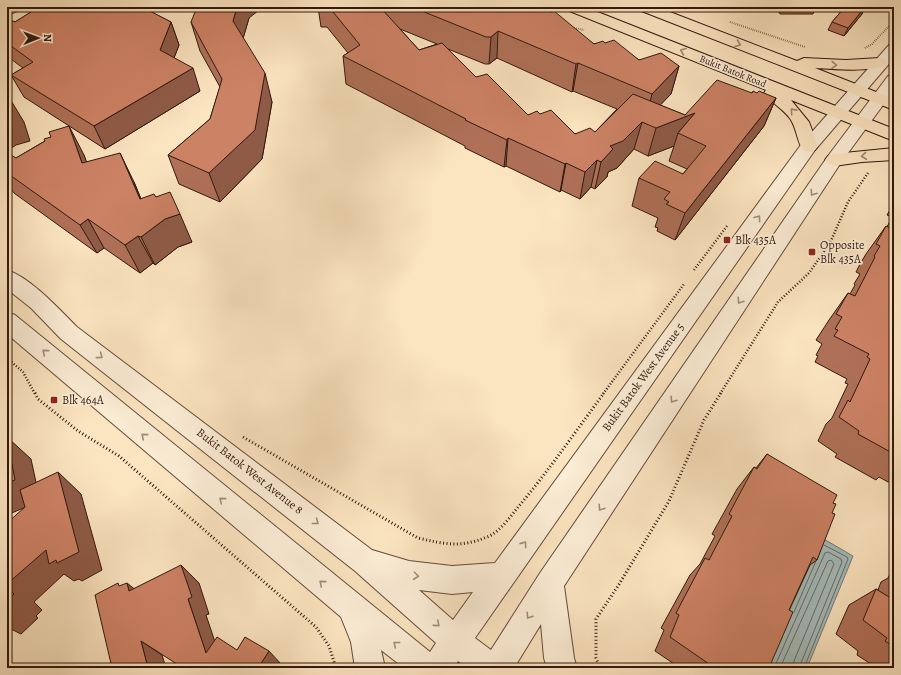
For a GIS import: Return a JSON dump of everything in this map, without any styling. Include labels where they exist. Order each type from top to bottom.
[{"type":"main road","name":"Bukit Batok Road","points":[[572,7],[894,135]]},
{"type":"main road","points":[[644,7],[886,102]]},
{"type":"main road","points":[[781,61],[813,64],[864,65],[880,63]]},
{"type":"main road","points":[[758,81],[794,112],[806,131],[809,146]]},
{"type":"main road","points":[[834,160],[894,154]]},
{"type":"street","points":[[7,11],[16,7]]},
{"type":"street","name":"Bukit Batok West Avenue 5","points":[[436,668],[633,390],[688,316],[809,146],[894,48]]},
{"type":"street","points":[[497,668],[550,584],[834,160],[862,123],[886,102],[894,79]]},
{"type":"street","name":"Bukit Batok West Avenue 8","points":[[7,278],[38,302],[69,333],[366,561],[455,640],[490,668]]},
{"type":"street","points":[[7,321],[352,608],[427,668]]},
{"type":"street","points":[[366,561],[409,575],[452,580],[502,576]]},
{"type":"street","points":[[550,584],[559,658],[562,668]]},
{"type":"street","points":[[352,608],[365,642],[370,668]]},
{"type":"path","points":[[860,50],[872,44],[894,21]]},
{"type":"path","points":[[729,22],[810,49]]},
{"type":"path","points":[[570,28],[588,30]]},
{"type":"path","points":[[600,668],[596,658],[596,619],[618,586],[669,501],[704,420],[778,302],[809,273],[830,243],[848,202],[868,172],[874,170]]},
{"type":"path","points":[[692,273],[730,222]]},
{"type":"path","points":[[239,435],[418,538],[450,545],[469,543],[488,537],[505,523],[534,488],[688,279]]},
{"type":"path","points":[[7,358],[23,372],[38,399],[78,431],[119,456],[316,627],[326,640],[332,653],[336,668]]},
{"type":"water","points":[[822,538],[853,556],[807,668],[764,668]]},
{"type":"building","points":[[39,7],[142,7],[171,22],[160,50],[193,68],[94,126],[11,75],[33,62],[7,43],[7,19],[15,22]]},
{"type":"building","points":[[197,7],[237,7],[233,21],[265,73],[255,130],[209,173],[168,155],[210,119],[222,79],[191,22]]},
{"type":"building","points":[[329,7],[380,7],[419,50],[442,43],[476,77],[487,74],[528,115],[537,111],[540,114],[551,110],[575,134],[590,128],[595,132],[633,94],[685,115],[717,80],[752,93],[753,91],[757,93],[759,91],[776,98],[685,213],[666,204],[669,202],[664,199],[670,192],[639,178],[655,161],[683,174],[706,146],[678,133],[695,113],[656,128],[642,122],[623,141],[610,146],[613,149],[601,162],[597,160],[585,172],[508,138],[507,140],[465,120],[466,119],[343,56],[360,45]]},
{"type":"building","points":[[412,7],[539,7],[551,12],[554,11],[594,44],[614,40],[639,60],[661,53],[679,66],[652,94],[498,31],[491,37],[486,37]]},
{"type":"building","points":[[845,7],[865,7],[848,28],[832,22]]},
{"type":"building","points":[[7,94],[12,112],[7,114]]},
{"type":"building","points":[[69,126],[82,163],[120,153],[140,199],[154,194],[156,197],[170,192],[180,214],[165,219],[141,237],[138,236],[125,245],[88,219],[80,225],[7,173],[7,157],[11,155],[16,158],[45,141],[44,139],[51,137],[49,132]]},
{"type":"building","points":[[894,221],[894,454],[858,434],[859,431],[839,417],[848,400],[850,402],[870,359],[867,357],[869,354],[834,336],[838,330],[835,329],[842,317],[836,314],[848,293],[855,296],[880,246],[876,244],[886,226],[890,228]]},
{"type":"building","points":[[7,439],[15,480],[7,483]]},
{"type":"building","points":[[767,454],[837,495],[833,503],[836,504],[832,513],[835,514],[817,560],[813,557],[789,610],[793,612],[769,668],[711,668],[712,666],[670,637],[679,615],[676,613],[705,558],[709,560],[732,516],[729,514],[754,467],[757,469]]},
{"type":"building","points":[[58,472],[79,552],[57,563],[56,560],[49,564],[46,550],[7,584],[7,523],[25,507],[20,490]]},
{"type":"building","points":[[181,565],[192,597],[188,599],[206,653],[217,637],[237,650],[245,637],[269,651],[258,668],[183,668],[141,641],[148,668],[112,668],[95,595],[118,583],[119,586],[127,583],[129,591]]},
{"type":"building","points":[[7,587],[14,594],[7,600]]},
{"type":"building","points":[[876,589],[894,600],[894,647],[885,641],[887,638],[863,620]]},
{"type":"place","name":"Blk 435A","points":[[727,240]]},
{"type":"place","name":"Opposite Blk 435A","points":[[812,252]]},
{"type":"place","name":"Blk 464A","points":[[54,400]]}]
